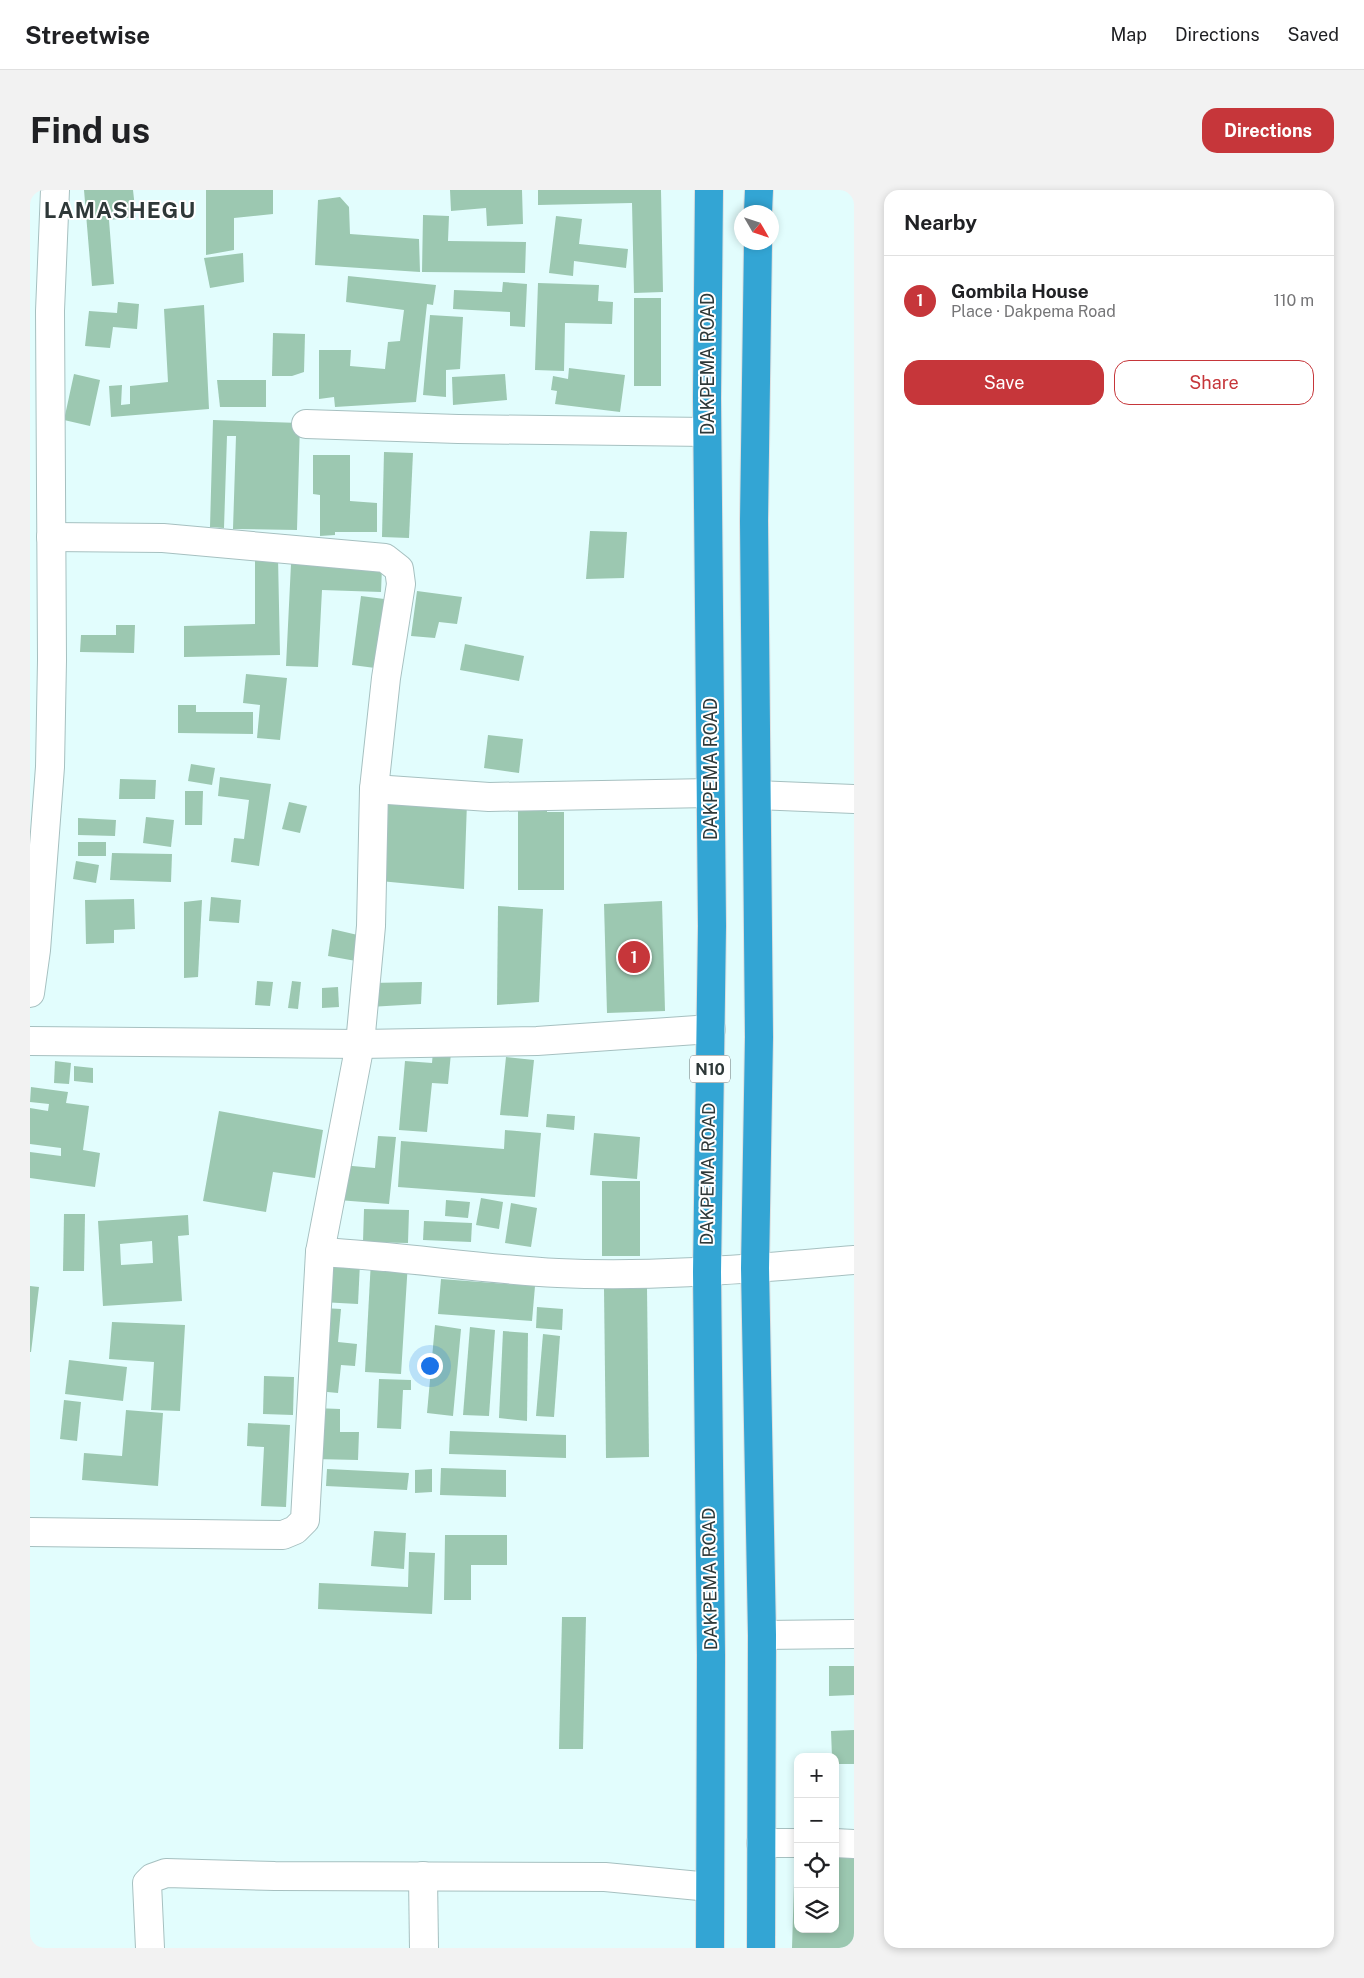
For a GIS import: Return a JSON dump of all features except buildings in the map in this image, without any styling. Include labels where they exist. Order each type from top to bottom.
[{"type":"highway","name":"DAKPEMA ROAD","points":[[709,190],[708,432],[711,1029],[707,1272],[711,1655],[710,1948]]},
{"type":"highway","points":[[758,205],[759,190]]},
{"type":"highway","points":[[758,250],[754,521],[759,1037],[755,1268],[762,1635],[761,1948]]},
{"type":"street","points":[[30,993],[36,950],[50,767],[50,311],[55,190]]},
{"type":"street","points":[[306,424],[458,429],[708,432]]},
{"type":"street","points":[[30,1532],[283,1535],[301,1525],[306,1513],[306,1470],[320,1252],[360,1044],[372,926],[374,789],[386,678],[401,584],[401,574],[395,565],[385,558],[163,538],[51,537]]},
{"type":"street","points":[[374,789],[489,797],[710,793]]},
{"type":"street","points":[[756,795],[854,799]]},
{"type":"street","points":[[30,1042],[360,1044],[537,1041],[711,1029]]},
{"type":"street","points":[[320,1252],[380,1255],[557,1273],[648,1275],[854,1260]]},
{"type":"street","points":[[762,1635],[854,1634]]},
{"type":"street","points":[[762,1842],[794,1843]]},
{"type":"street","points":[[839,1844],[854,1844]]},
{"type":"street","points":[[150,1948],[147,1883],[160,1874],[605,1877],[710,1887]]},
{"type":"street","points":[[423,1876],[424,1948]]},
{"type":"place","name":"Gombila House","points":[[634,957]]},
{"type":"district","name":"LAMASHEGU","points":[[120,210]]}]
